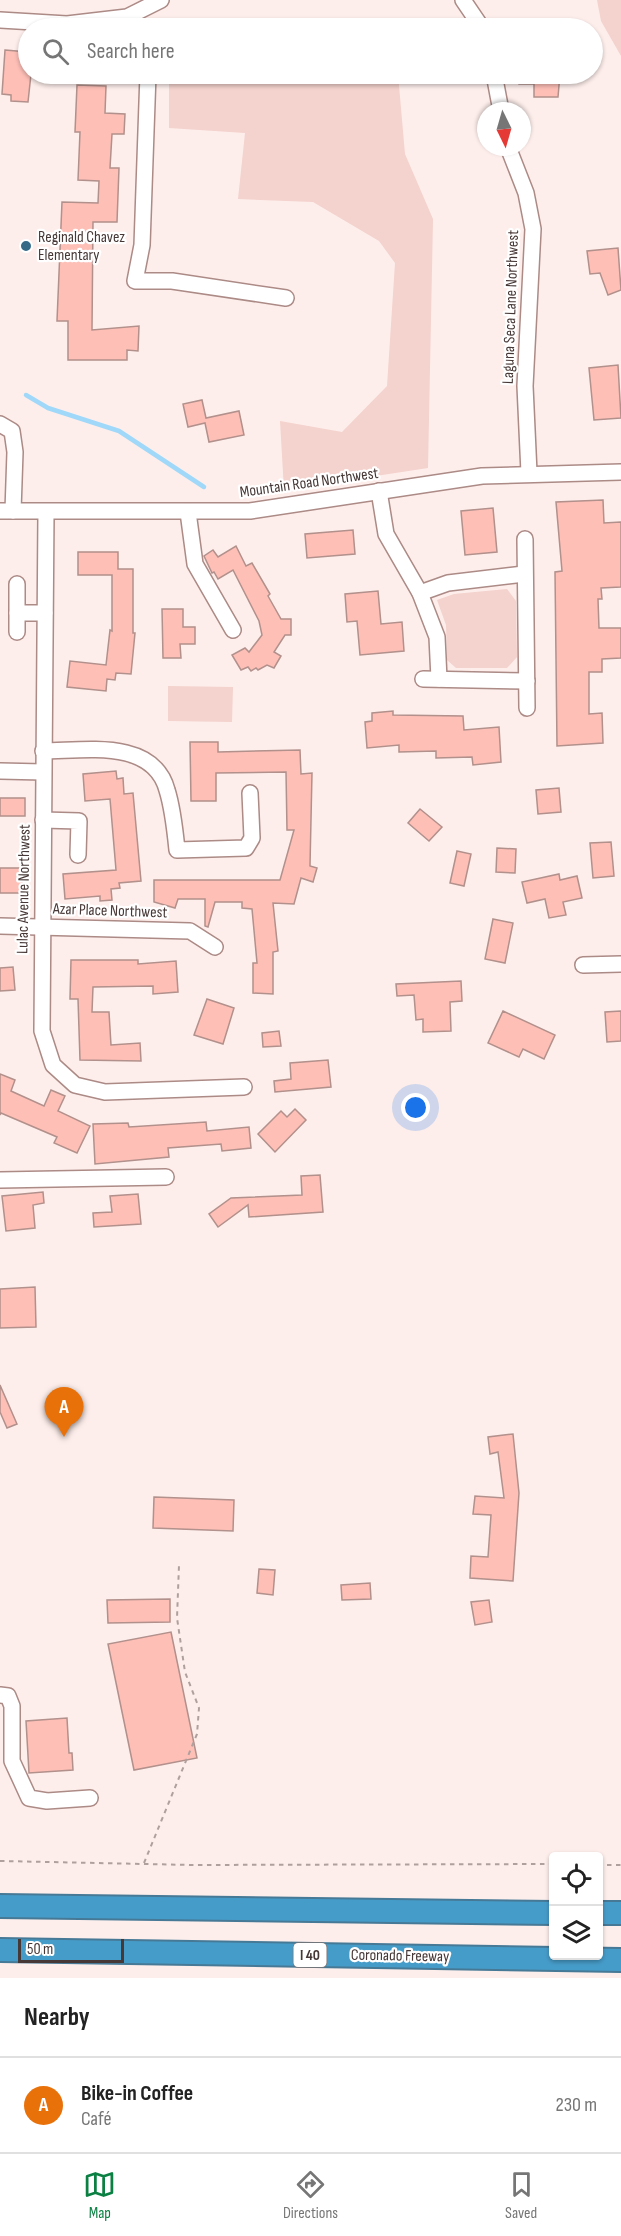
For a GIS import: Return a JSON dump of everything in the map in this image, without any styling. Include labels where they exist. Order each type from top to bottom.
[{"type":"highway","points":[[0,1906],[549,1913]]},
{"type":"highway","points":[[603,1913],[621,1913]]},
{"type":"highway","name":"Coronado Freeway","points":[[0,1950],[621,1959]]},
{"type":"street","points":[[136,18],[161,0]]},
{"type":"street","points":[[463,0],[475,18]]},
{"type":"street","points":[[0,20],[18,21]]},
{"type":"street","points":[[148,84],[142,245],[135,281],[172,281],[286,298]]},
{"type":"street","points":[[496,84],[499,102]]},
{"type":"street","name":"Laguna Seca Lane Northwest","points":[[512,156],[526,193],[533,229],[525,386],[529,473]]},
{"type":"street","points":[[0,424],[12,432],[15,452],[6,511]]},
{"type":"street","name":"Mountain Road Northwest","points":[[6,511],[250,511],[482,476],[621,472]]},
{"type":"street","points":[[379,491],[386,534],[420,592],[436,637],[439,680]]},
{"type":"street","name":"Lulac Avenue Northwest","points":[[46,512],[41,927],[42,1031],[53,1065],[75,1085],[105,1092],[244,1087]]},
{"type":"street","points":[[188,512],[195,564],[233,630]]},
{"type":"street","points":[[525,539],[527,708]]},
{"type":"street","points":[[420,592],[448,583],[524,574]]},
{"type":"street","points":[[17,584],[17,632]]},
{"type":"street","points":[[17,613],[45,613]]},
{"type":"street","points":[[423,679],[526,681]]},
{"type":"street","points":[[43,751],[126,752],[146,760],[161,776],[167,789],[177,850],[246,848],[252,838],[250,793]]},
{"type":"street","points":[[0,771],[43,772]]},
{"type":"street","points":[[43,820],[79,821],[78,855]]},
{"type":"street","name":"Azar Place Northwest","points":[[0,926],[190,931],[215,947]]},
{"type":"street","points":[[583,965],[621,964]]},
{"type":"street","points":[[0,1180],[166,1177]]},
{"type":"street","points":[[0,1695],[8,1696],[12,1706],[12,1761],[29,1798],[47,1801],[90,1798]]},
{"type":"path","points":[[144,1864],[197,1734],[199,1708],[185,1672],[177,1618],[178,1565]]},
{"type":"path","points":[[0,1861],[144,1864],[549,1864]]},
{"type":"path","points":[[603,1865],[621,1865]]},
{"type":"shaded area","points":[[597,0],[621,0],[621,56],[603,24],[603,18],[600,18]]},
{"type":"shaded area","points":[[169,84],[399,84],[405,154],[433,219],[428,468],[284,490],[280,421],[342,432],[387,386],[395,263],[379,241],[313,202],[238,199],[245,133],[169,128]]},
{"type":"shaded area","points":[[507,589],[516,601],[517,657],[507,668],[456,668],[447,660],[446,625],[437,600],[454,594]]},
{"type":"shaded area","points":[[168,686],[233,687],[232,722],[168,721]]},
{"type":"building","points":[[5,50],[18,51],[18,84],[30,84],[28,102],[11,101],[11,95],[2,94]]},
{"type":"building","points":[[534,84],[559,84],[558,97],[534,97]]},
{"type":"building","points":[[77,85],[106,86],[105,113],[125,114],[124,134],[112,134],[110,168],[119,168],[117,222],[93,222],[92,330],[139,326],[138,351],[127,350],[127,360],[68,360],[68,321],[57,321],[62,202],[98,203],[99,181],[78,180],[80,132],[75,132]]},
{"type":"building","points":[[618,248],[621,290],[608,295],[600,273],[590,274],[587,251]]},
{"type":"building","points":[[618,365],[621,418],[594,420],[589,368]]},
{"type":"building","points":[[202,400],[206,418],[239,411],[244,435],[209,442],[205,423],[188,427],[183,404]]},
{"type":"building","points":[[603,500],[604,523],[621,522],[621,587],[601,588],[602,599],[598,599],[599,628],[621,628],[621,658],[602,659],[602,672],[589,672],[589,714],[602,713],[603,743],[557,746],[555,572],[562,571],[556,502]]},
{"type":"building","points":[[493,508],[497,552],[465,555],[461,511]]},
{"type":"building","points":[[353,530],[355,554],[307,558],[305,534]]},
{"type":"building","points":[[236,546],[246,566],[252,563],[281,619],[291,619],[291,635],[285,635],[274,652],[281,656],[274,668],[267,665],[258,670],[256,668],[251,671],[248,667],[241,670],[232,655],[245,648],[249,652],[262,635],[259,621],[233,570],[218,579],[214,572],[212,573],[204,556],[213,550],[218,557]]},
{"type":"building","points":[[78,552],[118,552],[118,569],[133,569],[133,633],[135,633],[131,674],[116,673],[115,680],[107,679],[106,691],[67,687],[70,661],[106,665],[110,630],[112,631],[112,575],[78,575]]},
{"type":"building","points":[[378,591],[381,624],[402,622],[404,651],[360,655],[357,621],[347,622],[345,594]]},
{"type":"building","points":[[162,609],[183,609],[183,627],[195,627],[195,644],[180,644],[181,658],[163,658]]},
{"type":"building","points":[[393,711],[393,715],[463,716],[464,730],[499,727],[501,762],[473,765],[472,757],[436,758],[436,751],[399,752],[399,745],[367,748],[365,722],[372,721],[372,713]]},
{"type":"building","points":[[190,742],[218,742],[218,752],[300,750],[301,774],[312,773],[310,866],[317,868],[313,882],[301,878],[294,904],[273,903],[278,951],[273,952],[273,994],[253,993],[253,963],[257,963],[252,909],[242,908],[242,902],[215,902],[208,927],[205,926],[205,899],[178,899],[175,908],[154,902],[154,880],[280,880],[294,830],[287,830],[286,772],[216,773],[216,801],[191,801]]},
{"type":"building","points":[[116,771],[117,779],[123,778],[124,794],[133,793],[141,881],[119,883],[120,888],[111,889],[112,900],[100,901],[100,896],[65,899],[63,874],[116,870],[110,799],[85,801],[83,774]]},
{"type":"building","points":[[559,788],[561,812],[538,814],[536,790]]},
{"type":"building","points":[[0,798],[25,798],[25,816],[0,816]]},
{"type":"building","points":[[420,809],[442,827],[429,841],[408,823]]},
{"type":"building","points":[[611,842],[614,876],[593,878],[590,843]]},
{"type":"building","points":[[497,848],[516,849],[515,873],[496,872]]},
{"type":"building","points":[[457,851],[471,854],[464,886],[450,883]]},
{"type":"building","points":[[0,868],[22,868],[22,893],[0,893]]},
{"type":"building","points":[[559,874],[560,880],[577,876],[582,898],[563,902],[566,915],[549,918],[545,899],[527,903],[522,882]]},
{"type":"building","points":[[493,919],[513,923],[505,963],[485,959]]},
{"type":"building","points":[[71,960],[138,960],[138,964],[176,961],[178,992],[153,994],[153,986],[93,987],[92,1012],[109,1012],[111,1045],[140,1043],[141,1061],[80,1060],[78,999],[70,999]]},
{"type":"building","points":[[13,967],[15,990],[0,991],[0,968]]},
{"type":"building","points":[[461,981],[462,1001],[450,1002],[451,1031],[423,1032],[423,1019],[416,1020],[414,995],[397,996],[396,984]]},
{"type":"building","points":[[207,999],[234,1008],[223,1044],[194,1035]]},
{"type":"building","points":[[503,1011],[555,1035],[544,1059],[523,1049],[519,1057],[488,1043]]},
{"type":"building","points":[[621,1011],[621,1041],[607,1042],[605,1012]]},
{"type":"building","points":[[279,1031],[281,1046],[263,1047],[262,1033]]},
{"type":"building","points":[[328,1060],[331,1087],[275,1092],[274,1081],[291,1079],[290,1063]]},
{"type":"building","points":[[0,1074],[15,1080],[11,1091],[44,1106],[51,1090],[65,1096],[58,1111],[90,1126],[77,1153],[54,1143],[57,1137],[1,1113],[0,1115]]},
{"type":"building","points":[[295,1109],[306,1120],[275,1152],[258,1134],[281,1111],[287,1117]]},
{"type":"building","points":[[206,1122],[207,1131],[249,1127],[251,1148],[222,1151],[221,1144],[168,1148],[169,1157],[95,1164],[93,1124],[128,1123],[129,1127]]},
{"type":"building","points":[[320,1175],[323,1212],[249,1217],[248,1205],[218,1227],[209,1214],[231,1198],[302,1195],[301,1176]]},
{"type":"building","points":[[43,1192],[44,1203],[33,1205],[35,1228],[6,1231],[2,1196]]},
{"type":"building","points":[[138,1194],[141,1224],[94,1227],[93,1213],[112,1212],[110,1196]]},
{"type":"building","points":[[35,1287],[36,1327],[0,1328],[0,1289]]},
{"type":"building","points":[[0,1385],[17,1424],[7,1428],[0,1412]]},
{"type":"building","points":[[513,1434],[519,1493],[513,1581],[470,1578],[471,1556],[488,1557],[491,1515],[473,1514],[475,1496],[504,1498],[498,1452],[490,1454],[488,1437]]},
{"type":"building","points":[[154,1497],[234,1500],[233,1531],[153,1528]]},
{"type":"building","points":[[259,1569],[275,1570],[273,1595],[257,1593]]},
{"type":"building","points":[[370,1583],[371,1599],[342,1600],[341,1585]]},
{"type":"building","points":[[170,1599],[170,1622],[108,1623],[107,1600]]},
{"type":"building","points":[[489,1600],[492,1622],[475,1625],[471,1602]]},
{"type":"building","points":[[171,1632],[197,1758],[134,1770],[108,1644]]},
{"type":"building","points":[[67,1718],[69,1753],[72,1753],[73,1770],[29,1773],[26,1721]]},
{"type":"waterway","points":[[26,395],[48,408],[119,431],[204,487]]},
{"type":"place","name":"Reginald Chavez Elementary","points":[[26,246]]},
{"type":"place","name":"Bike-in Coffee","points":[[64,1437]]}]
